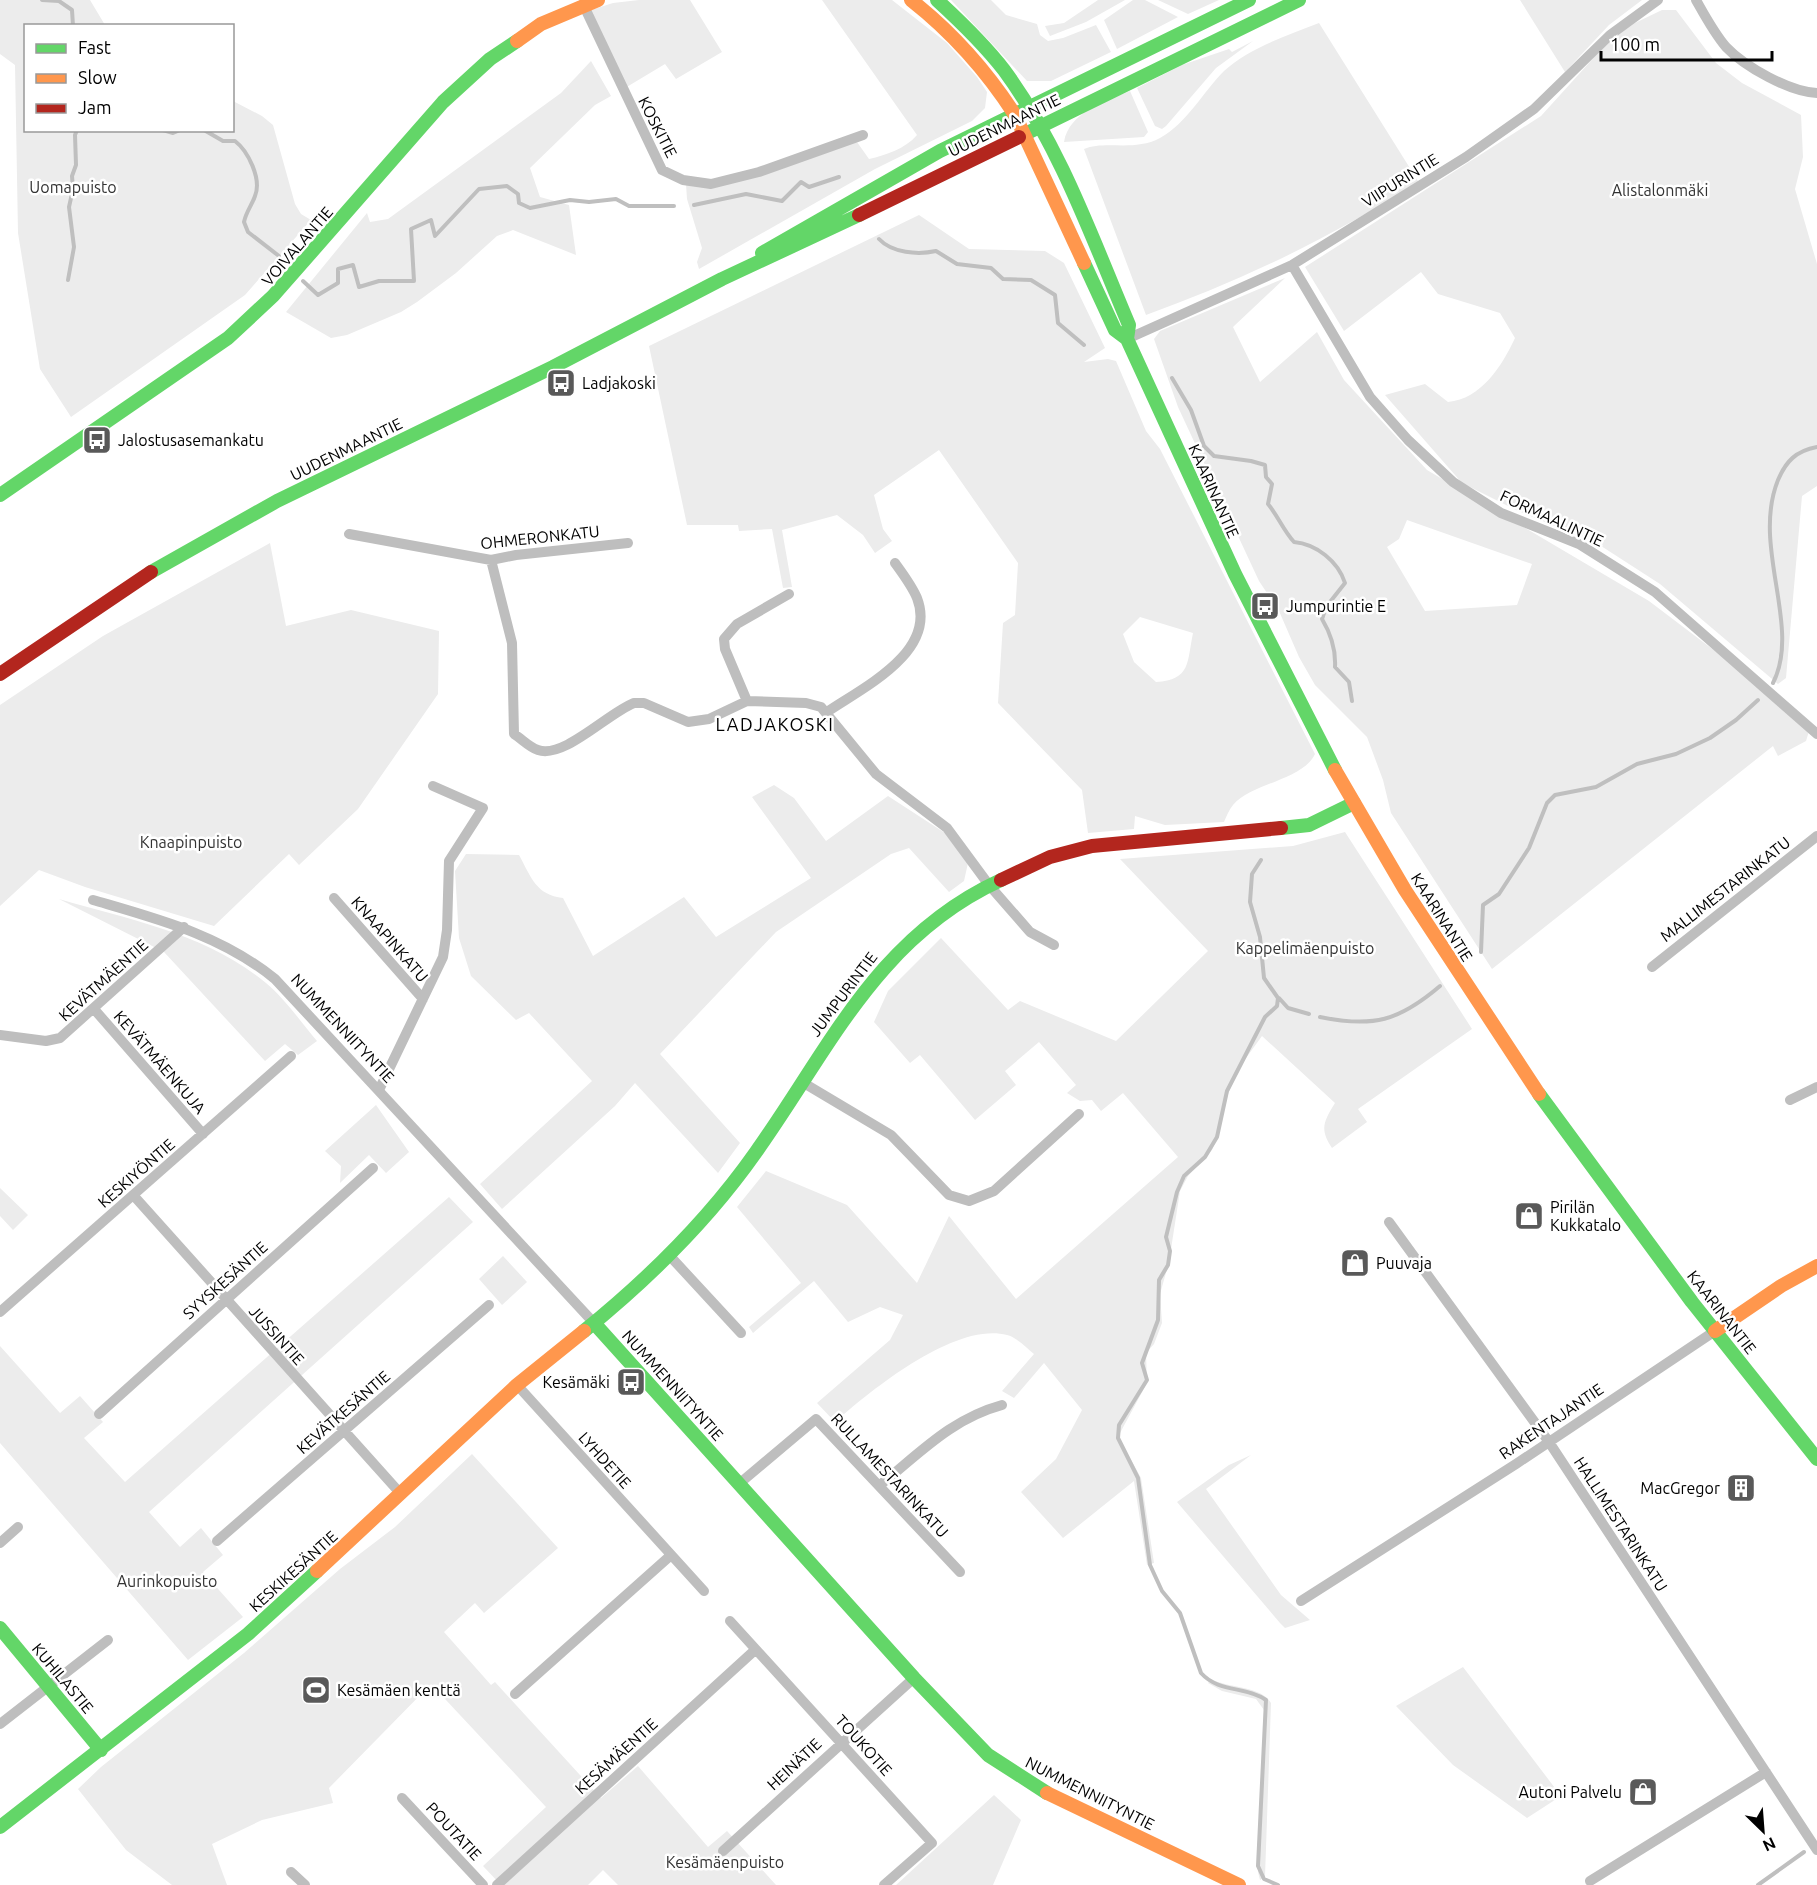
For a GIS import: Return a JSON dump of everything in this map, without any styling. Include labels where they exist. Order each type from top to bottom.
[{"type":"main road","name":"VOIVALANTIE","points":[[0,495],[218,345],[250,320],[304,265],[420,128],[466,79],[522,38],[583,4],[598,0]]},
{"type":"main road","name":"KAARINANTIE","points":[[911,0],[970,51],[996,84],[1015,115],[1115,330],[1127,339],[1224,552],[1354,803],[1413,903],[1568,1138],[1715,1331],[1817,1459]]},
{"type":"main road","name":"KAARINANTIE","points":[[937,0],[956,15],[996,58],[1019,88],[1039,126],[1129,325],[1127,339]]},
{"type":"main road","name":"UUDENMAANTIE","points":[[722,279],[870,188],[1029,107],[1249,0]]},
{"type":"main road","name":"UUDENMAANTIE","points":[[0,674],[102,603],[187,550],[276,501],[553,367],[722,279],[821,234],[1299,0]]},
{"type":"main road","name":"JUMPURINTIE","points":[[594,1323],[668,1254],[738,1177],[852,1004],[893,957],[937,918],[993,890],[1050,857],[1092,846],[1309,825],[1354,803]]},
{"type":"main road","name":"RAKENTAJANTIE","points":[[1715,1331],[1781,1286],[1817,1266]]},
{"type":"main road","name":"KESKIKESÄNTIE","points":[[0,1827],[248,1634],[517,1385],[594,1323]]},
{"type":"main road","name":"NUMMENNIITYNTIE","points":[[594,1323],[914,1678],[988,1755],[1042,1790],[1239,1885]]},
{"type":"main road","name":"KUHILASTIE","points":[[0,1628],[101,1750]]},
{"type":"street","name":"VIIPURINTIE","points":[[1127,339],[1292,265],[1466,158],[1534,109],[1610,35],[1658,0]]},
{"type":"street","points":[[1696,0],[1721,41],[1735,55],[1795,89],[1817,93]]},
{"type":"street","name":"KOSKITIE","points":[[583,4],[662,170],[683,180],[711,184],[759,172],[864,135]]},
{"type":"street","name":"FORMAALINTIE","points":[[1292,265],[1370,396],[1408,440],[1453,482],[1501,513],[1579,544],[1655,592],[1817,734]]},
{"type":"street","name":"OHMERONKATU","points":[[349,534],[491,560],[516,555],[628,543]]},
{"type":"street","points":[[491,560],[512,643],[514,734],[532,747],[540,751],[557,750],[634,703],[644,703],[679,719],[698,722],[747,701],[806,703],[827,712],[876,774],[947,828],[993,890],[1030,932],[1054,945]]},
{"type":"street","points":[[827,712],[892,668],[915,642],[920,609],[913,590],[895,563]]},
{"type":"street","points":[[747,701],[725,649],[724,639],[736,624],[789,594]]},
{"type":"street","points":[[379,1090],[440,963],[445,945],[449,861],[483,808],[433,786]]},
{"type":"street","name":"MALLIMESTARINKATU","points":[[1652,967],[1817,836]]},
{"type":"street","name":"KNAAPINKATU","points":[[334,898],[423,999]]},
{"type":"street","name":"NUMMENNIITYNTIE","points":[[93,900],[183,927],[244,956],[274,979],[594,1323]]},
{"type":"street","name":"KEVÄTMÄENTIE","points":[[0,1035],[53,1041],[65,1034],[183,927]]},
{"type":"street","name":"KEVÄTMÄENKUJA","points":[[94,1009],[203,1134]]},
{"type":"street","name":"KESKIYÖNTIE","points":[[0,1312],[291,1056]]},
{"type":"street","points":[[802,1082],[891,1135],[940,1189],[958,1200],[981,1198],[994,1191],[1079,1114]]},
{"type":"street","points":[[1790,1100],[1817,1087]]},
{"type":"street","name":"SYYSKESÄNTIE","points":[[99,1414],[373,1168]]},
{"type":"street","name":"JUSSINTIE","points":[[134,1196],[400,1493]]},
{"type":"street","name":"HALLIMESTARINKATU","points":[[1389,1222],[1549,1442],[1817,1850]]},
{"type":"street","points":[[668,1254],[741,1333]]},
{"type":"street","name":"KEVÄTKESÄNTIE","points":[[217,1541],[489,1305]]},
{"type":"street","name":"RAKENTAJANTIE","points":[[1301,1601],[1549,1442],[1715,1331]]},
{"type":"street","name":"LYHDETIE","points":[[517,1385],[704,1591]]},
{"type":"street","points":[[880,1485],[954,1425],[977,1413],[1002,1405]]},
{"type":"street","name":"RULLAMESTARINKATU","points":[[740,1483],[816,1419],[960,1572]]},
{"type":"street","points":[[0,1543],[18,1527]]},
{"type":"street","points":[[515,1694],[670,1556]]},
{"type":"street","name":"TOUKOTIE","points":[[730,1621],[932,1843],[884,1885]]},
{"type":"street","points":[[0,1724],[108,1640]]},
{"type":"street","name":"KESÄMÄENTIE","points":[[497,1885],[756,1650]]},
{"type":"street","name":"HEINÄTIE","points":[[723,1851],[914,1678]]},
{"type":"street","points":[[1590,1881],[1766,1772]]},
{"type":"street","name":"POUTATIE","points":[[402,1798],[483,1885]]},
{"type":"street","points":[[291,1872],[305,1885]]},
{"type":"green space","name":"Uomapuisto","points":[[0,0],[90,0],[104,24],[24,24],[24,132],[234,132],[234,102],[262,116],[273,125],[295,204],[301,214],[311,220],[245,295],[71,417],[40,369],[18,233],[15,65],[0,54]]},
{"type":"green space","points":[[639,0],[690,0],[722,52],[676,79],[665,64],[625,88],[591,10],[613,3]]},
{"type":"green space","points":[[822,0],[892,0],[947,43],[977,77],[987,92],[985,108],[972,121],[875,169],[699,269],[697,262],[702,248],[687,199],[686,184],[713,188],[857,142],[869,159],[901,148],[917,135]]},
{"type":"green space","points":[[951,0],[991,0],[1006,15],[1037,24],[1040,35],[1048,41],[1063,38],[1096,25],[1111,52],[1051,81],[1027,81]]},
{"type":"green space","points":[[1098,0],[1125,0],[1086,22],[1050,36],[1045,26],[1064,23]]},
{"type":"green space","points":[[1133,0],[1145,0],[1178,17],[1117,49],[1104,20]]},
{"type":"green space","points":[[1158,0],[1219,0],[1188,14]]},
{"type":"green space","points":[[1520,0],[1642,0],[1609,25],[1565,72]]},
{"type":"green space","name":"Alistalonmäki","points":[[1662,10],[1676,10],[1716,63],[1742,83],[1801,115],[1803,157],[1795,189],[1817,264],[1817,486],[1802,496],[1786,678],[1778,684],[1660,584],[1598,544],[1516,510],[1462,483],[1385,395],[1425,384],[1448,402],[1471,395],[1497,370],[1515,338],[1500,313],[1438,294],[1421,272],[1344,331],[1305,267],[1541,116],[1608,42],[1635,23]]},
{"type":"green space","points":[[1319,23],[1418,181],[1353,221],[1286,256],[1216,288],[1146,315],[1084,149],[1101,145],[1140,144],[1160,138],[1178,124],[1224,71],[1245,55]]},
{"type":"green space","points":[[1253,41],[1216,68],[1166,126],[1162,129],[1155,126],[1137,88],[1182,65],[1229,49],[1232,52]]},
{"type":"green space","points":[[591,61],[611,96],[595,105],[530,168],[540,197],[569,205],[576,255],[513,230],[497,236],[456,273],[417,302],[401,312],[347,335],[331,338],[286,312],[367,213],[370,222],[388,219],[561,93]]},
{"type":"green space","points":[[1130,91],[1148,132],[1144,137],[1064,142],[1067,132],[1080,116],[1099,104]]},
{"type":"green space","points":[[919,215],[969,249],[1045,251],[1064,263],[1105,348],[1084,362],[1108,359],[1116,361],[1146,431],[1160,449],[1315,754],[1300,770],[1241,798],[1232,807],[1224,822],[1165,825],[1135,816],[1134,829],[1088,833],[1082,790],[998,703],[1003,623],[1015,615],[1018,563],[939,450],[874,495],[883,529],[892,541],[875,553],[863,535],[837,515],[782,530],[792,587],[783,588],[772,529],[739,531],[738,525],[687,525],[649,346]],"holes":[[[1140,617],[1193,633],[1188,661],[1182,673],[1176,678],[1156,682],[1134,662],[1123,634]]]},
{"type":"green space","points":[[1285,278],[1233,327],[1260,382],[1317,332],[1344,380],[1427,470],[1649,601],[1773,695],[1810,728],[1806,741],[1778,756],[1773,746],[1492,969],[1391,813],[1383,780],[1367,737],[1315,685],[1299,657],[1279,611],[1259,581],[1178,407],[1154,339],[1160,331]],"holes":[[[1407,520],[1532,564],[1517,605],[1425,611],[1387,547],[1399,539]]]},
{"type":"green space","name":"Knaapinpuisto","points":[[270,543],[286,626],[351,610],[439,631],[438,694],[358,809],[299,865],[289,854],[214,926],[85,887],[39,870],[0,906],[0,705],[103,636]]},
{"type":"green space","points":[[774,785],[794,798],[826,841],[888,796],[945,833],[968,863],[964,881],[949,892],[909,848],[891,854],[776,932],[660,1054],[740,1143],[718,1173],[635,1083],[615,1106],[502,1209],[480,1184],[592,1081],[529,1013],[516,1020],[471,976],[459,938],[455,871],[466,854],[519,855],[540,889],[563,898],[593,956],[684,897],[716,937],[811,878],[752,797]]},
{"type":"green space","name":"Kappelimäenpuisto","points":[[1345,832],[1472,1029],[1358,1109],[1367,1122],[1332,1148],[1325,1135],[1324,1125],[1335,1103],[1262,1036],[1238,1069],[1228,1094],[1219,1133],[1212,1150],[1188,1176],[1180,1191],[1169,1262],[1160,1294],[1162,1323],[1154,1344],[1146,1353],[1147,1383],[1120,1433],[1120,1440],[1141,1478],[1154,1563],[1147,1565],[1134,1481],[1063,1538],[1021,1492],[1056,1459],[1082,1410],[1044,1363],[1014,1398],[1002,1391],[1034,1354],[1010,1336],[986,1333],[964,1338],[940,1348],[915,1361],[892,1377],[835,1422],[817,1403],[890,1340],[903,1315],[880,1307],[848,1322],[814,1281],[753,1333],[749,1327],[801,1283],[737,1207],[766,1171],[847,1205],[917,1283],[949,1216],[1016,1299],[1178,1157],[1123,1093],[1101,1111],[1092,1100],[1080,1101],[1067,1093],[1076,1085],[1039,1042],[1005,1071],[1016,1085],[975,1120],[920,1055],[910,1063],[874,1022],[888,991],[941,938],[1008,1010],[1020,1001],[1116,1041],[1208,951],[1120,859],[1293,846]]},
{"type":"green space","points":[[59,899],[167,930],[219,952],[243,966],[273,989],[317,1041],[298,1055],[285,1044],[265,1061],[164,952]]},
{"type":"green space","points":[[376,1105],[409,1152],[386,1173],[369,1155],[340,1183],[341,1166],[325,1151]]},
{"type":"green space","points":[[0,1188],[28,1215],[13,1230],[0,1216]]},
{"type":"green space","name":"Aurinkopuisto","points":[[449,1197],[473,1222],[149,1512],[180,1547],[201,1528],[223,1555],[203,1572],[243,1617],[188,1660],[0,1443],[0,1346],[60,1413],[80,1396],[103,1422],[84,1438],[125,1482]]},
{"type":"green space","points":[[503,1256],[527,1282],[502,1305],[479,1279]]},
{"type":"green space","name":"Kesämäenpuisto","points":[[472,1454],[558,1548],[484,1613],[475,1603],[444,1632],[491,1685],[495,1682],[601,1798],[638,1766],[708,1847],[727,1831],[776,1885],[618,1885],[603,1870],[588,1885],[501,1885],[483,1866],[546,1807],[431,1684],[329,1788],[333,1803],[262,1820],[212,1844],[227,1885],[172,1885],[126,1850],[78,1789],[101,1767],[244,1653],[340,1569],[395,1527]]},
{"type":"green space","points":[[1251,1455],[1206,1489],[1281,1595],[1310,1620],[1285,1628],[1177,1502],[1229,1465]]},
{"type":"green space","points":[[1463,1667],[1561,1796],[1527,1818],[1453,1765],[1396,1706]]},
{"type":"green space","points":[[1211,1679],[1260,1693],[1271,1703],[1265,1877],[1260,1880],[1258,1872],[1264,1710],[1256,1699],[1222,1691],[1208,1683]]},
{"type":"green space","points":[[994,1795],[1021,1820],[993,1885],[896,1885]]},
{"type":"waterway","points":[[42,0],[59,1],[72,10],[73,24]]},
{"type":"waterway","points":[[68,280],[74,247],[69,207],[73,189],[72,176],[76,165],[76,132]]},
{"type":"waterway","points":[[170,132],[175,132]]},
{"type":"waterway","points":[[207,132],[223,141],[235,141],[245,151],[255,174],[257,189],[244,222],[248,232],[279,256]]},
{"type":"waterway","points":[[694,205],[746,194],[782,201],[801,182],[809,187],[839,177]]},
{"type":"waterway","points":[[303,281],[318,295],[338,283],[338,269],[353,265],[359,287],[379,281],[414,281],[411,229],[431,220],[435,236],[479,189],[507,186],[518,194],[519,203],[530,208],[570,200],[589,202],[616,199],[629,206],[674,206]]},
{"type":"waterway","points":[[879,239],[884,244],[898,250],[913,253],[936,251],[957,264],[991,268],[1003,279],[1031,280],[1055,295],[1058,323],[1084,345]]},
{"type":"waterway","points":[[1172,378],[1191,410],[1204,446],[1214,456],[1265,465],[1266,477],[1272,484],[1268,504],[1287,533],[1294,542],[1310,546],[1325,555],[1342,575],[1345,583],[1326,607],[1322,619],[1332,642],[1335,667],[1349,682],[1352,701]]},
{"type":"waterway","points":[[1773,683],[1780,661],[1782,637],[1772,559],[1771,506],[1778,480],[1788,462],[1803,451],[1817,447]]},
{"type":"waterway","points":[[1481,952],[1483,905],[1499,894],[1529,848],[1547,803],[1555,795],[1596,787],[1637,764],[1676,754],[1710,738],[1736,720],[1758,700]]},
{"type":"waterway","points":[[1261,860],[1252,874],[1250,902],[1260,937],[1264,978],[1278,998],[1277,1006],[1265,1017],[1227,1091],[1217,1137],[1205,1157],[1184,1176],[1177,1192],[1166,1237],[1170,1251],[1168,1265],[1159,1280],[1158,1320],[1142,1363],[1147,1380],[1119,1425],[1118,1438],[1138,1478],[1150,1565],[1162,1591],[1180,1613],[1201,1673],[1216,1684],[1266,1700],[1258,1866],[1264,1879],[1278,1885]]},
{"type":"waterway","points":[[1320,1017],[1355,1022],[1384,1019],[1411,1007],[1440,986]]},
{"type":"waterway","points":[[1279,998],[1288,1008],[1309,1014]]},
{"type":"waterway","points":[[1758,1885],[1804,1852]]},
{"type":"traffic: fast","points":[[937,0],[996,60],[1024,99],[1042,130],[1074,193],[1129,325],[1127,339]]},
{"type":"traffic: fast","points":[[762,253],[940,151],[1249,0]]},
{"type":"traffic: fast","points":[[1019,137],[1299,0]]},
{"type":"traffic: fast","points":[[0,495],[228,338],[273,296],[443,102],[490,59],[517,41]]},
{"type":"traffic: fast","points":[[151,572],[277,501],[553,367],[722,279],[859,215]]},
{"type":"traffic: fast","points":[[1084,263],[1115,330],[1127,339],[1235,574],[1335,770]]},
{"type":"traffic: fast","points":[[1281,828],[1309,825],[1354,803]]},
{"type":"traffic: fast","points":[[584,1331],[654,1270],[698,1225],[738,1177],[783,1113],[833,1035],[888,964],[921,932],[958,904],[1001,880]]},
{"type":"traffic: fast","points":[[1539,1094],[1692,1302],[1817,1459]]},
{"type":"traffic: fast","points":[[594,1323],[914,1678],[988,1755],[1047,1793]]},
{"type":"traffic: fast","points":[[0,1827],[248,1634],[317,1571]]},
{"type":"traffic: fast","points":[[0,1628],[101,1750]]},
{"type":"traffic: slow","points":[[517,41],[541,24],[598,0]]},
{"type":"traffic: slow","points":[[911,0],[968,53],[1015,115],[1084,263]]},
{"type":"traffic: slow","points":[[1335,770],[1405,890],[1539,1094]]},
{"type":"traffic: slow","points":[[1715,1331],[1781,1286],[1817,1266]]},
{"type":"traffic: slow","points":[[317,1571],[517,1385],[584,1331]]},
{"type":"traffic: slow","points":[[1047,1793],[1239,1885]]},
{"type":"traffic: jam","points":[[859,215],[1019,137]]},
{"type":"traffic: jam","points":[[0,674],[151,572]]},
{"type":"traffic: jam","points":[[1001,880],[1050,857],[1092,846],[1281,828]]},
{"type":"place","name":"Ladjakoski","points":[[561,383]]},
{"type":"place","name":"Jalostusasemankatu","points":[[97,440]]},
{"type":"place","name":"Jumpurintie E","points":[[1265,606]]},
{"type":"place","name":"Pirilän Kukkatalo","points":[[1529,1216]]},
{"type":"place","name":"Puuvaja","points":[[1355,1263]]},
{"type":"place","name":"Kesämäki","points":[[631,1382]]},
{"type":"place","name":"MacGregor","points":[[1741,1488]]},
{"type":"place","name":"Kesämäen kenttä","points":[[316,1690]]},
{"type":"place","name":"Autoni Palvelu","points":[[1643,1792]]},
{"type":"district","name":"LADJAKOSKI","points":[[775,724]]}]
